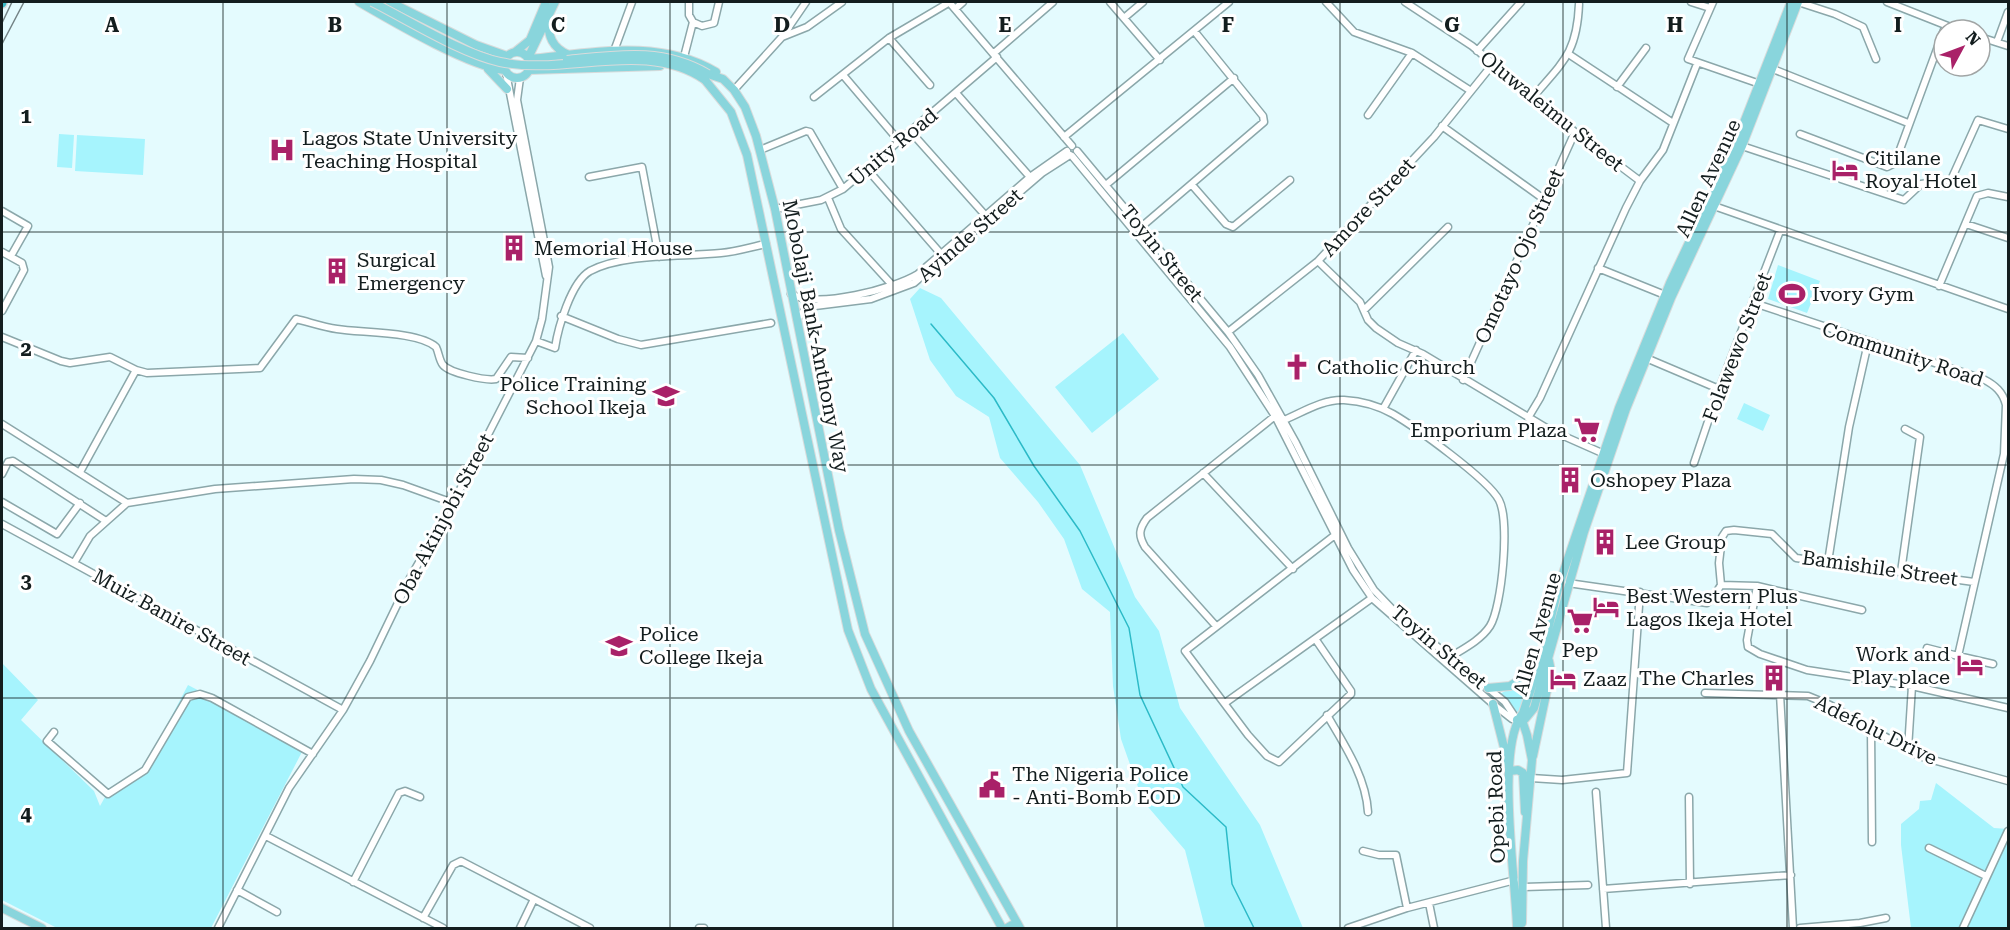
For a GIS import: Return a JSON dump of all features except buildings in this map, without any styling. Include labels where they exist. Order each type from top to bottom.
[{"type":"main road","points":[[358,2],[456,54],[505,72],[512,78],[520,78],[530,70],[655,65],[676,69],[712,86]]},
{"type":"main road","name":"Mobolaji Bank-Anthony Way","points":[[370,2],[466,50],[499,62],[552,66],[655,61],[723,79],[734,90],[749,117],[775,209],[839,530],[865,634],[909,731],[1019,928]]},
{"type":"main road","name":"Mobolaji Bank-Anthony Way","points":[[380,2],[472,48],[495,56],[551,61],[619,55],[656,56],[678,59],[707,76],[731,112],[741,134],[843,614],[853,645],[882,709],[1002,928]]},
{"type":"main road","points":[[390,2],[463,39],[529,59],[614,51],[662,52],[684,57],[715,72],[723,79]]},
{"type":"main road","points":[[505,72],[504,62],[530,40],[546,2]]},
{"type":"main road","points":[[530,70],[529,59],[555,2]]},
{"type":"main road","name":"Allen Avenue","points":[[1517,720],[1523,712],[1537,669],[1559,585],[1602,453],[1665,295],[1736,143],[1791,2]]},
{"type":"main road","name":"Allen Avenue","points":[[1517,720],[1525,719],[1534,708],[1568,583],[1626,409],[1646,358],[1742,146],[1798,2]]},
{"type":"main road","points":[[548,18],[553,43],[570,55]]},
{"type":"main road","points":[[456,54],[463,50],[463,39]]},
{"type":"main road","points":[[582,54],[577,64],[584,68]]},
{"type":"main road","points":[[482,65],[507,89]]},
{"type":"main road","points":[[786,340],[800,338]]},
{"type":"main road","points":[[1532,760],[1551,671],[1549,658]]},
{"type":"main road","points":[[1488,688],[1510,686],[1537,669]]},
{"type":"main road","points":[[1492,704],[1510,771],[1521,770],[1523,773],[1523,810],[1527,814]]},
{"type":"main road","name":"Opebi Road","points":[[1517,928],[1510,771],[1510,738],[1517,720],[1525,729],[1532,760],[1522,887],[1522,928]]},
{"type":"main road","points":[[993,912],[1001,921],[1008,922],[1010,917],[1006,904]]},
{"type":"main road","points":[[2,908],[42,928]]},
{"type":"main road","points":[[1007,928],[1012,926],[1019,928]]},
{"type":"street","points":[[614,51],[632,2]]},
{"type":"street","points":[[689,2],[688,15],[693,22],[702,26],[714,23],[719,2]]},
{"type":"street","points":[[734,90],[782,37],[803,2]]},
{"type":"street","points":[[782,37],[807,27],[842,2]]},
{"type":"street","points":[[814,97],[890,38],[949,2]]},
{"type":"street","name":"Toyin Street","points":[[949,2],[1065,137],[1071,151],[1230,347],[1275,416],[1335,535],[1372,598],[1492,704],[1512,719],[1517,720]]},
{"type":"street","points":[[955,9],[963,2]]},
{"type":"street","name":"Unity Road","points":[[775,209],[828,198],[843,189],[956,93],[1053,2]]},
{"type":"street","points":[[1110,2],[1160,60]]},
{"type":"street","points":[[1124,18],[1143,2]]},
{"type":"street","points":[[1065,137],[1229,2]]},
{"type":"street","points":[[1326,2],[1354,32],[1412,53],[1472,91]]},
{"type":"street","name":"Oluwaleimu Street","points":[[1404,2],[1453,32],[1575,132],[1640,181]]},
{"type":"street","points":[[1477,51],[1521,2]]},
{"type":"street","points":[[1691,2],[1711,5],[1688,59],[1760,84]]},
{"type":"street","points":[[1798,2],[1835,14],[1863,27],[1876,59]]},
{"type":"street","points":[[1887,2],[1932,23]]},
{"type":"street","points":[[1533,97],[1570,55],[1578,22],[1578,4]]},
{"type":"street","points":[[1997,42],[2008,12]]},
{"type":"street","points":[[684,57],[693,22]]},
{"type":"street","points":[[1140,228],[1264,122],[1263,116],[1234,78],[1195,32]]},
{"type":"street","points":[[890,38],[930,85]]},
{"type":"street","points":[[1992,41],[2008,46]]},
{"type":"street","points":[[1617,87],[1646,48]]},
{"type":"street","points":[[1368,115],[1412,53]]},
{"type":"street","points":[[1570,55],[1673,123]]},
{"type":"street","points":[[1800,134],[1887,167],[1895,163],[1932,62]]},
{"type":"street","points":[[1528,418],[1640,181],[1663,150],[1697,64]]},
{"type":"street","name":"Amore Street","points":[[1228,332],[1318,261],[1443,126],[1492,65]]},
{"type":"street","points":[[1773,69],[1908,123]]},
{"type":"street","points":[[505,72],[507,89],[519,130],[546,277]]},
{"type":"street","points":[[843,75],[899,141]]},
{"type":"street","name":"Oba Akinjobi Street","points":[[218,928],[289,788],[343,710],[370,661],[410,578],[453,503],[536,341],[545,303],[546,277],[549,267],[517,95],[520,78]]},
{"type":"street","points":[[1107,184],[1234,78]]},
{"type":"street","points":[[956,93],[1030,177]]},
{"type":"street","points":[[1742,146],[1905,200],[1921,184],[1951,180],[1978,120],[2008,129]]},
{"type":"street","points":[[1443,126],[1545,200]]},
{"type":"street","points":[[760,150],[806,131],[810,132],[843,189]]},
{"type":"street","points":[[911,132],[985,215]]},
{"type":"street","name":"Omotayo Ojo Street","points":[[1463,380],[1575,132]]},
{"type":"street","name":"Toyin Street","points":[[1071,151],[1107,184],[1140,228],[1228,332],[1258,375],[1284,420],[1329,512],[1368,582],[1395,612],[1504,702],[1517,720]]},
{"type":"street","name":"Ayinde Street","points":[[791,294],[811,299],[866,294],[893,286],[918,274],[1030,177],[1071,151]]},
{"type":"street","name":"Ayinde Street","points":[[796,320],[807,307],[871,298],[914,284],[1042,173],[1071,151]]},
{"type":"street","points":[[589,177],[642,167],[659,257]]},
{"type":"street","points":[[867,169],[941,254]]},
{"type":"street","points":[[1192,185],[1226,224],[1233,226],[1290,180]]},
{"type":"street","points":[[1940,286],[1977,196],[1988,193],[2008,196]]},
{"type":"street","points":[[828,198],[841,229],[893,286]]},
{"type":"street","points":[[1714,206],[2008,309]]},
{"type":"street","points":[[2,211],[28,226],[11,256]]},
{"type":"street","points":[[1966,224],[2008,238]]},
{"type":"street","points":[[1364,310],[1448,227]]},
{"type":"street","name":"Folawewo Street","points":[[1694,463],[1719,389],[1780,231]]},
{"type":"street","points":[[536,341],[555,348],[561,316],[582,277],[590,271],[640,258],[724,253],[766,244]]},
{"type":"street","points":[[2,252],[22,263],[24,270],[2,311]]},
{"type":"street","points":[[1318,261],[1360,302],[1368,320],[1398,343],[1416,350],[1528,418],[1602,453]]},
{"type":"street","points":[[1598,268],[1665,295]]},
{"type":"street","name":"Community Road","points":[[1754,303],[1992,383],[2004,398],[2006,454],[1958,656]]},
{"type":"street","points":[[561,316],[618,339],[641,345],[771,323]]},
{"type":"street","points":[[2,337],[70,363],[110,357],[136,370],[147,372],[214,372],[260,368],[296,319],[337,329],[371,330],[426,341],[436,347],[440,360],[447,369],[488,381],[496,379],[511,357],[528,358]]},
{"type":"street","points":[[1828,562],[1849,427],[1868,343]]},
{"type":"street","points":[[1383,409],[1416,350]]},
{"type":"street","points":[[1646,358],[1719,389]]},
{"type":"street","points":[[80,472],[136,370]]},
{"type":"street","points":[[1284,420],[1324,402],[1336,400],[1383,409],[1478,476],[1496,495],[1502,508],[1505,546],[1493,617],[1484,633],[1450,657]]},
{"type":"street","points":[[1216,626],[1144,547],[1139,537],[1147,518],[1275,416]]},
{"type":"street","points":[[2,424],[126,503]]},
{"type":"street","points":[[1901,572],[1920,437],[1905,429]]},
{"type":"street","points":[[2,474],[8,462],[13,461],[106,521]]},
{"type":"street","points":[[1203,473],[1293,569]]},
{"type":"street","points":[[74,563],[83,544],[126,503],[247,485],[354,479],[403,485],[453,503]]},
{"type":"street","points":[[2,502],[57,534],[80,503]]},
{"type":"street","name":"Muiz Banire Street","points":[[2,524],[343,710]]},
{"type":"street","name":"Bamishile Street","points":[[1721,585],[1720,544],[1726,531],[1768,532],[1796,558],[1974,582]]},
{"type":"street","points":[[1316,640],[1351,691],[1349,697],[1279,762],[1267,756],[1185,651],[1335,535]]},
{"type":"street","points":[[1568,583],[1707,603],[1721,585],[1757,586],[1862,610]]},
{"type":"street","points":[[1757,586],[1747,640],[1748,647],[1753,651],[1807,670],[1912,686],[2008,708]]},
{"type":"street","points":[[1531,778],[1562,780],[1627,773],[1640,592]]},
{"type":"street","points":[[1225,703],[1372,598]]},
{"type":"street","points":[[1927,648],[1993,664]]},
{"type":"street","points":[[1908,749],[1912,686]]},
{"type":"street","name":"Adefolu Drive","points":[[1705,693],[1808,696],[1820,700],[1908,749],[1945,764],[2008,781]]},
{"type":"street","points":[[54,732],[47,741],[105,794],[141,775],[188,697],[200,694],[212,698],[313,754]]},
{"type":"street","points":[[1780,694],[1793,928]]},
{"type":"street","points":[[1327,715],[1355,767],[1367,800],[1368,812]]},
{"type":"street","points":[[1871,729],[1872,842]]},
{"type":"street","points":[[353,882],[399,794],[405,791],[420,797]]},
{"type":"street","points":[[1596,792],[1606,928]]},
{"type":"street","points":[[1689,797],[1690,884]]},
{"type":"street","points":[[1963,928],[2008,831]]},
{"type":"street","points":[[266,836],[443,928]]},
{"type":"street","points":[[1929,848],[1986,876]]},
{"type":"street","points":[[1363,851],[1379,855],[1396,855],[1407,908]]},
{"type":"street","points":[[423,918],[453,865],[461,861],[590,928]]},
{"type":"street","points":[[1603,889],[1791,875]]},
{"type":"street","points":[[1348,928],[1407,908],[1515,880]]},
{"type":"street","points":[[1522,887],[1588,885]]},
{"type":"street","points":[[237,890],[277,912]]},
{"type":"street","points":[[520,928],[534,899]]},
{"type":"street","points":[[1430,903],[1434,928]]},
{"type":"street","points":[[1800,928],[1860,923],[1886,918]]},
{"type":"street","points":[[699,928],[704,928]]},
{"type":"shaded area","points":[[59,134],[74,135],[72,168],[57,167]]},
{"type":"shaded area","points":[[77,135],[145,139],[143,175],[75,171]]},
{"type":"shaded area","name":"Ivory Gym","points":[[1778,265],[1820,281],[1807,313],[1768,299]]},
{"type":"shaded area","points":[[920,288],[941,298],[1080,465],[1135,597],[1159,631],[1180,708],[1260,825],[1303,928],[1205,928],[1185,850],[1143,801],[1121,739],[1113,686],[1110,612],[1082,589],[1064,539],[1038,502],[1000,458],[989,417],[956,396],[930,360],[910,299]]},
{"type":"shaded area","points":[[1123,333],[1159,379],[1092,433],[1055,387]]},
{"type":"shaded area","points":[[1744,403],[1770,415],[1763,431],[1737,419]]},
{"type":"shaded area","points":[[2,663],[38,700],[21,720],[94,791],[100,806],[109,790],[140,776],[188,685],[305,746],[211,928],[57,928],[2,900]]},
{"type":"shaded area","points":[[1523,681],[1528,684],[1522,712],[1517,715],[1500,694]]},
{"type":"shaded area","points":[[1936,783],[1994,828],[2008,829],[2008,928],[1911,928],[1901,845],[1901,824],[1919,809],[1920,801],[1931,800]]},
{"type":"waterway","points":[[931,324],[994,398],[1034,466],[1080,531],[1129,628],[1140,695],[1183,787],[1226,827],[1232,884],[1254,928]]},
{"type":"railway","points":[[2,23],[12,2]]},
{"type":"railway","points":[[2,44],[24,2]]},
{"type":"place","name":"Lagos State University Teaching Hospital","points":[[282,150]]},
{"type":"place","name":"Citilane Royal Hotel","points":[[1845,170]]},
{"type":"place","name":"Memorial House","points":[[514,248]]},
{"type":"place","name":"Surgical Emergency","points":[[337,271]]},
{"type":"place","name":"Ivory Gym","points":[[1792,294]]},
{"type":"place","name":"Catholic Church","points":[[1297,367]]},
{"type":"place","name":"Police Training School Ikeja","points":[[666,396]]},
{"type":"place","name":"Emporium Plaza","points":[[1587,430]]},
{"type":"place","name":"Oshopey Plaza","points":[[1570,480]]},
{"type":"place","name":"Lee Group","points":[[1605,542]]},
{"type":"place","name":"Best Western Plus Lagos Ikeja Hotel","points":[[1606,607]]},
{"type":"place","name":"Pep","points":[[1580,621]]},
{"type":"place","name":"Police College Ikeja","points":[[619,646]]},
{"type":"place","name":"Work and Play place","points":[[1970,665]]},
{"type":"place","name":"The Charles","points":[[1774,678]]},
{"type":"place","name":"Zaaz","points":[[1563,679]]},
{"type":"place","name":"The Nigeria Police - Anti-Bomb EOD","points":[[992,785]]}]
